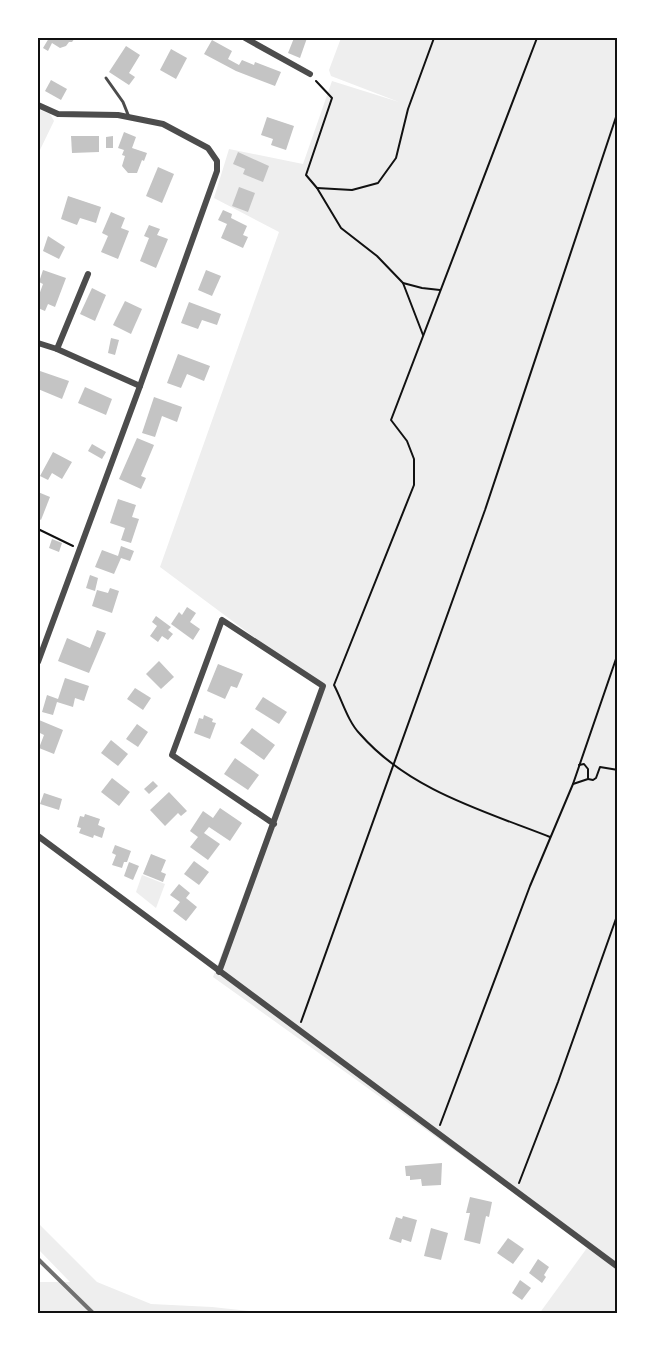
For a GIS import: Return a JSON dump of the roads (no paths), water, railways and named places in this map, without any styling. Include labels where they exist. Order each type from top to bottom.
[{"type":"street","points":[[245,38],[310,74]]},
{"type":"street","points":[[38,105],[58,114],[129,117],[163,124],[208,148],[217,161],[217,171],[38,662]]},
{"type":"street","points":[[57,349],[88,274]]},
{"type":"street","points":[[38,343],[57,349],[140,386]]},
{"type":"street","points":[[219,972],[274,824],[323,686],[222,620],[172,755],[274,824]]},
{"type":"street","points":[[38,836],[618,1267]]},
{"type":"lane","points":[[106,78],[123,102],[129,117]]},
{"type":"railway","points":[[38,1259],[94,1314]]}]
